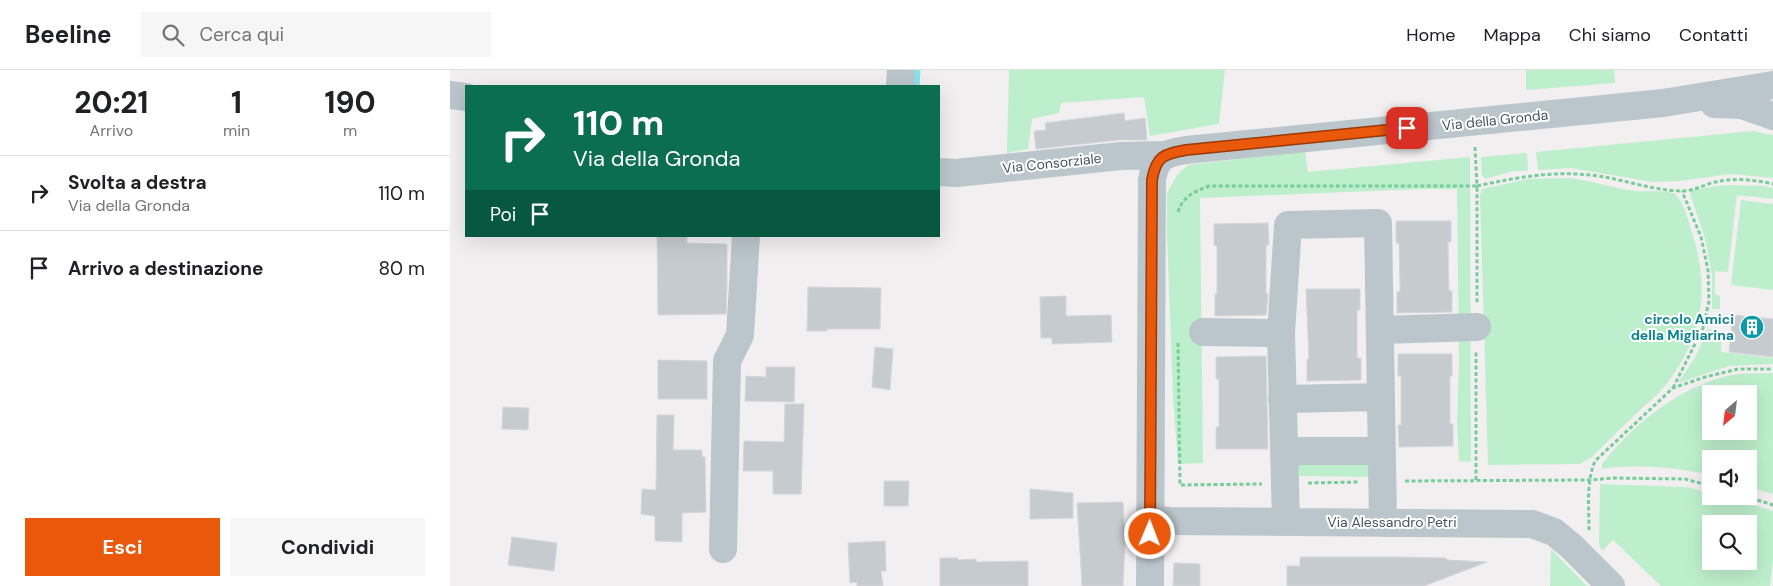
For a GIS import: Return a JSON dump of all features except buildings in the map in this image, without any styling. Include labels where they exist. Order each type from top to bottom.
[{"type":"street","points":[[900,85],[901,70]]},
{"type":"street","name":"Via della Gronda","points":[[1165,155],[1186,150],[1663,103],[1773,85]]},
{"type":"street","points":[[450,95],[465,97]]},
{"type":"street","name":"Via della Gronda","points":[[1663,103],[1727,104],[1754,108],[1773,116]]},
{"type":"street","points":[[1150,586],[1152,180],[1157,162],[1165,155]]},
{"type":"street","name":"Via Consorziale","points":[[940,172],[956,173],[1121,156],[1165,155]]},
{"type":"street","points":[[1286,521],[1281,333],[1288,225],[1378,223],[1382,523]]},
{"type":"street","points":[[724,549],[727,361],[740,335],[746,237]]},
{"type":"street","points":[[1380,330],[1476,327]]},
{"type":"street","points":[[1190,334],[1281,333]]},
{"type":"street","points":[[1282,398],[1381,398]]},
{"type":"street","points":[[1284,451],[1382,450]]},
{"type":"street","name":"Via Alessandro Petri","points":[[1150,518],[1169,521],[1532,524],[1554,532],[1611,586]]},
{"type":"path","points":[[1473,122],[1477,186],[1476,480]]},
{"type":"path","points":[[1177,214],[1181,202],[1191,194],[1209,186],[1477,186],[1532,175],[1562,173],[1598,176],[1637,185],[1682,191],[1721,180],[1760,181],[1773,184]]},
{"type":"path","points":[[1588,563],[1590,480],[1595,461],[1673,388],[1703,328],[1709,301],[1708,270],[1701,237],[1682,191]]},
{"type":"path","points":[[1180,486],[1190,334]]},
{"type":"path","points":[[1673,388],[1705,377],[1738,369],[1773,369]]},
{"type":"path","points":[[1590,480],[1614,478],[1685,479],[1702,484]]},
{"type":"path","points":[[1757,500],[1773,505]]},
{"type":"green space","points":[[1009,70],[1225,70],[1219,124],[1150,136],[1144,97],[1061,103],[1059,113],[1032,119],[1028,149],[1007,153]]},
{"type":"green space","points":[[1526,70],[1614,70],[1615,83],[1526,90]]},
{"type":"green space","points":[[1753,131],[1773,135],[1773,178],[1731,174],[1679,181],[1652,182],[1571,168],[1538,170],[1536,152]]},
{"type":"green space","points":[[1305,151],[1308,172],[1470,157],[1471,462],[1459,461],[1457,424],[1459,361],[1457,189],[1420,189],[1200,198],[1203,463],[1178,464],[1173,397],[1167,193],[1177,175],[1188,165]]},
{"type":"green space","points":[[1527,153],[1528,171],[1514,171],[1485,179],[1482,175],[1481,157]]},
{"type":"green space","points":[[1568,178],[1626,190],[1665,192],[1677,195],[1687,217],[1698,254],[1701,274],[1702,294],[1695,332],[1678,368],[1665,386],[1592,457],[1580,464],[1488,465],[1480,196],[1482,189],[1528,179]]},
{"type":"green space","points":[[1725,185],[1773,188],[1773,199],[1737,195],[1728,272],[1715,271],[1715,294],[1720,296],[1720,309],[1712,309],[1712,275],[1705,238],[1690,194],[1691,190]]},
{"type":"green space","points":[[1741,200],[1773,204],[1773,290],[1731,285]]},
{"type":"green space","points":[[1707,329],[1722,332],[1721,352],[1773,358],[1773,364],[1729,366],[1678,383],[1696,356]]},
{"type":"green space","points":[[1773,373],[1773,494],[1757,489],[1757,450],[1702,450],[1702,473],[1657,467],[1630,466],[1602,469],[1602,464],[1627,436],[1671,400],[1705,383],[1729,375]]},
{"type":"green space","points":[[1291,454],[1376,456],[1376,477],[1292,476]]},
{"type":"green space","points":[[1600,484],[1686,487],[1702,491],[1702,505],[1754,505],[1773,511],[1773,560],[1770,586],[1661,586],[1613,540],[1602,551],[1599,544]]},
{"type":"green space","points":[[1551,549],[1587,586],[1550,586]]},
{"type":"waterway","points":[[916,85],[917,70]]},
{"type":"place","name":"circolo Amici della Migliarina","points":[[1752,327]]},
{"type":"route","points":[[1150,534],[1150,297],[1152,180],[1155,165],[1165,155],[1186,150],[1407,128]]}]
